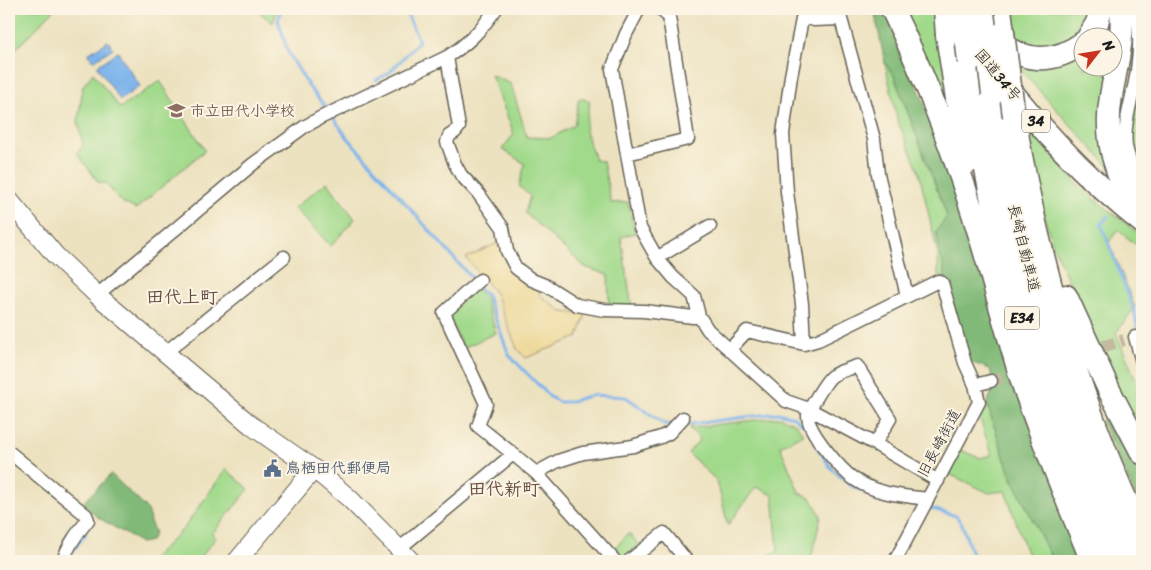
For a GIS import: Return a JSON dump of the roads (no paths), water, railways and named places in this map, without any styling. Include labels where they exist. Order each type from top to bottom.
[{"type":"highway","points":[[892,9],[948,141],[983,245]]},
{"type":"highway","points":[[944,9],[971,189],[983,245],[1023,382],[1050,457],[1090,555]]},
{"type":"highway","name":"国道34号","points":[[944,9],[1058,146],[1098,185],[1142,222]]},
{"type":"highway","points":[[1005,9],[1003,33],[1014,116],[1028,195],[1052,290],[1080,380],[1142,535]]},
{"type":"highway","points":[[1095,28],[1098,23],[1101,9]]},
{"type":"highway","points":[[1121,9],[1121,42],[1109,110],[1109,140],[1112,157],[1120,178],[1129,196],[1142,214]]},
{"type":"highway","points":[[976,10],[1003,33]]},
{"type":"highway","points":[[976,10],[995,38],[1010,50],[1032,58],[1045,59],[1066,54],[1074,49]]},
{"type":"highway","name":"国道34号","points":[[976,10],[1054,120],[1090,162],[1142,214]]},
{"type":"highway","name":"長崎自動車道","points":[[976,10],[969,62],[987,176],[999,234],[1030,347],[1064,445],[1114,561]]},
{"type":"highway","name":"長崎自動車道","points":[[976,10],[993,94],[1004,166],[1018,229],[1049,344],[1084,445],[1104,495],[1135,561]]},
{"type":"highway","points":[[1028,195],[1061,285],[1114,400],[1142,454]]},
{"type":"street","points":[[97,295],[253,164],[304,127],[447,57],[467,44],[496,9]]},
{"type":"street","points":[[638,9],[612,69],[640,228],[657,258],[694,296],[699,316],[708,330],[786,401],[809,409],[875,444],[938,481]]},
{"type":"street","points":[[627,154],[688,139],[669,16],[660,9]]},
{"type":"street","points":[[1136,9],[1139,47],[1137,70],[1126,125],[1126,146],[1133,168],[1142,185]]},
{"type":"street","points":[[804,344],[802,304],[787,192],[783,134],[803,12],[814,20],[841,19],[874,139],[878,174],[907,296]]},
{"type":"street","points":[[447,57],[459,127],[449,136],[447,142],[449,149],[462,175],[503,228],[507,251],[516,268],[532,280],[547,286],[577,305],[604,310],[644,311],[693,318],[699,316]]},
{"type":"street","points":[[9,200],[54,255],[97,295],[252,426],[314,469],[348,498],[405,555],[513,454]]},
{"type":"street","points":[[657,258],[710,226]]},
{"type":"street","points":[[166,352],[284,257]]},
{"type":"street","points":[[730,349],[747,331],[804,344],[826,336],[938,281],[942,283],[965,363],[975,385],[991,381]]},
{"type":"street","points":[[477,282],[444,313],[486,404],[478,426],[536,473],[615,561]]},
{"type":"street","points":[[1134,337],[1142,362]]},
{"type":"street","points":[[875,444],[890,419],[857,366],[832,376],[809,409],[808,417],[823,447],[836,463],[854,479],[888,494],[928,499]]},
{"type":"street","name":"旧長崎街道","points":[[895,561],[979,402],[975,385]]},
{"type":"street","points":[[536,473],[558,460],[584,452],[632,446],[669,432],[683,418]]},
{"type":"street","points":[[9,452],[86,515],[88,520],[73,539],[63,561]]},
{"type":"street","points":[[237,561],[314,469]]},
{"type":"street","points":[[629,561],[664,533],[687,561]]},
{"type":"water","points":[[108,41],[113,48],[93,61],[88,54]]},
{"type":"water","points":[[118,52],[140,86],[120,100],[97,66]]},
{"type":"waterway","points":[[281,9],[278,20],[288,52],[309,87],[329,111]]},
{"type":"waterway","points":[[376,80],[389,73],[419,41],[407,14],[408,9]]},
{"type":"waterway","points":[[332,116],[347,137],[475,282]]},
{"type":"waterway","points":[[1108,216],[1101,224],[1134,311],[1138,328]]},
{"type":"waterway","points":[[479,287],[487,296],[509,355],[550,397],[559,402],[569,402],[592,395],[626,397],[663,423],[671,426]]},
{"type":"waterway","points":[[682,425],[778,413],[794,417],[806,427]]},
{"type":"waterway","points":[[815,444],[831,468],[851,486],[885,501],[920,505]]},
{"type":"waterway","points":[[926,507],[956,516],[962,524],[972,554],[978,561]]},
{"type":"waterway","points":[[73,551],[86,533]]},
{"type":"waterway","points":[[1003,561],[1018,558],[1035,561]]},
{"type":"tunnel","points":[[1086,352],[1124,340]]},
{"type":"tunnel","points":[[991,381],[1024,371]]},
{"type":"place","name":"市立田代小学校","points":[[176,111]]},
{"type":"place","name":"鳥栖田代郵便局","points":[[272,468]]},
{"type":"district","name":"田代上町","points":[[182,297]]},
{"type":"district","name":"田代新町","points":[[504,489]]}]
